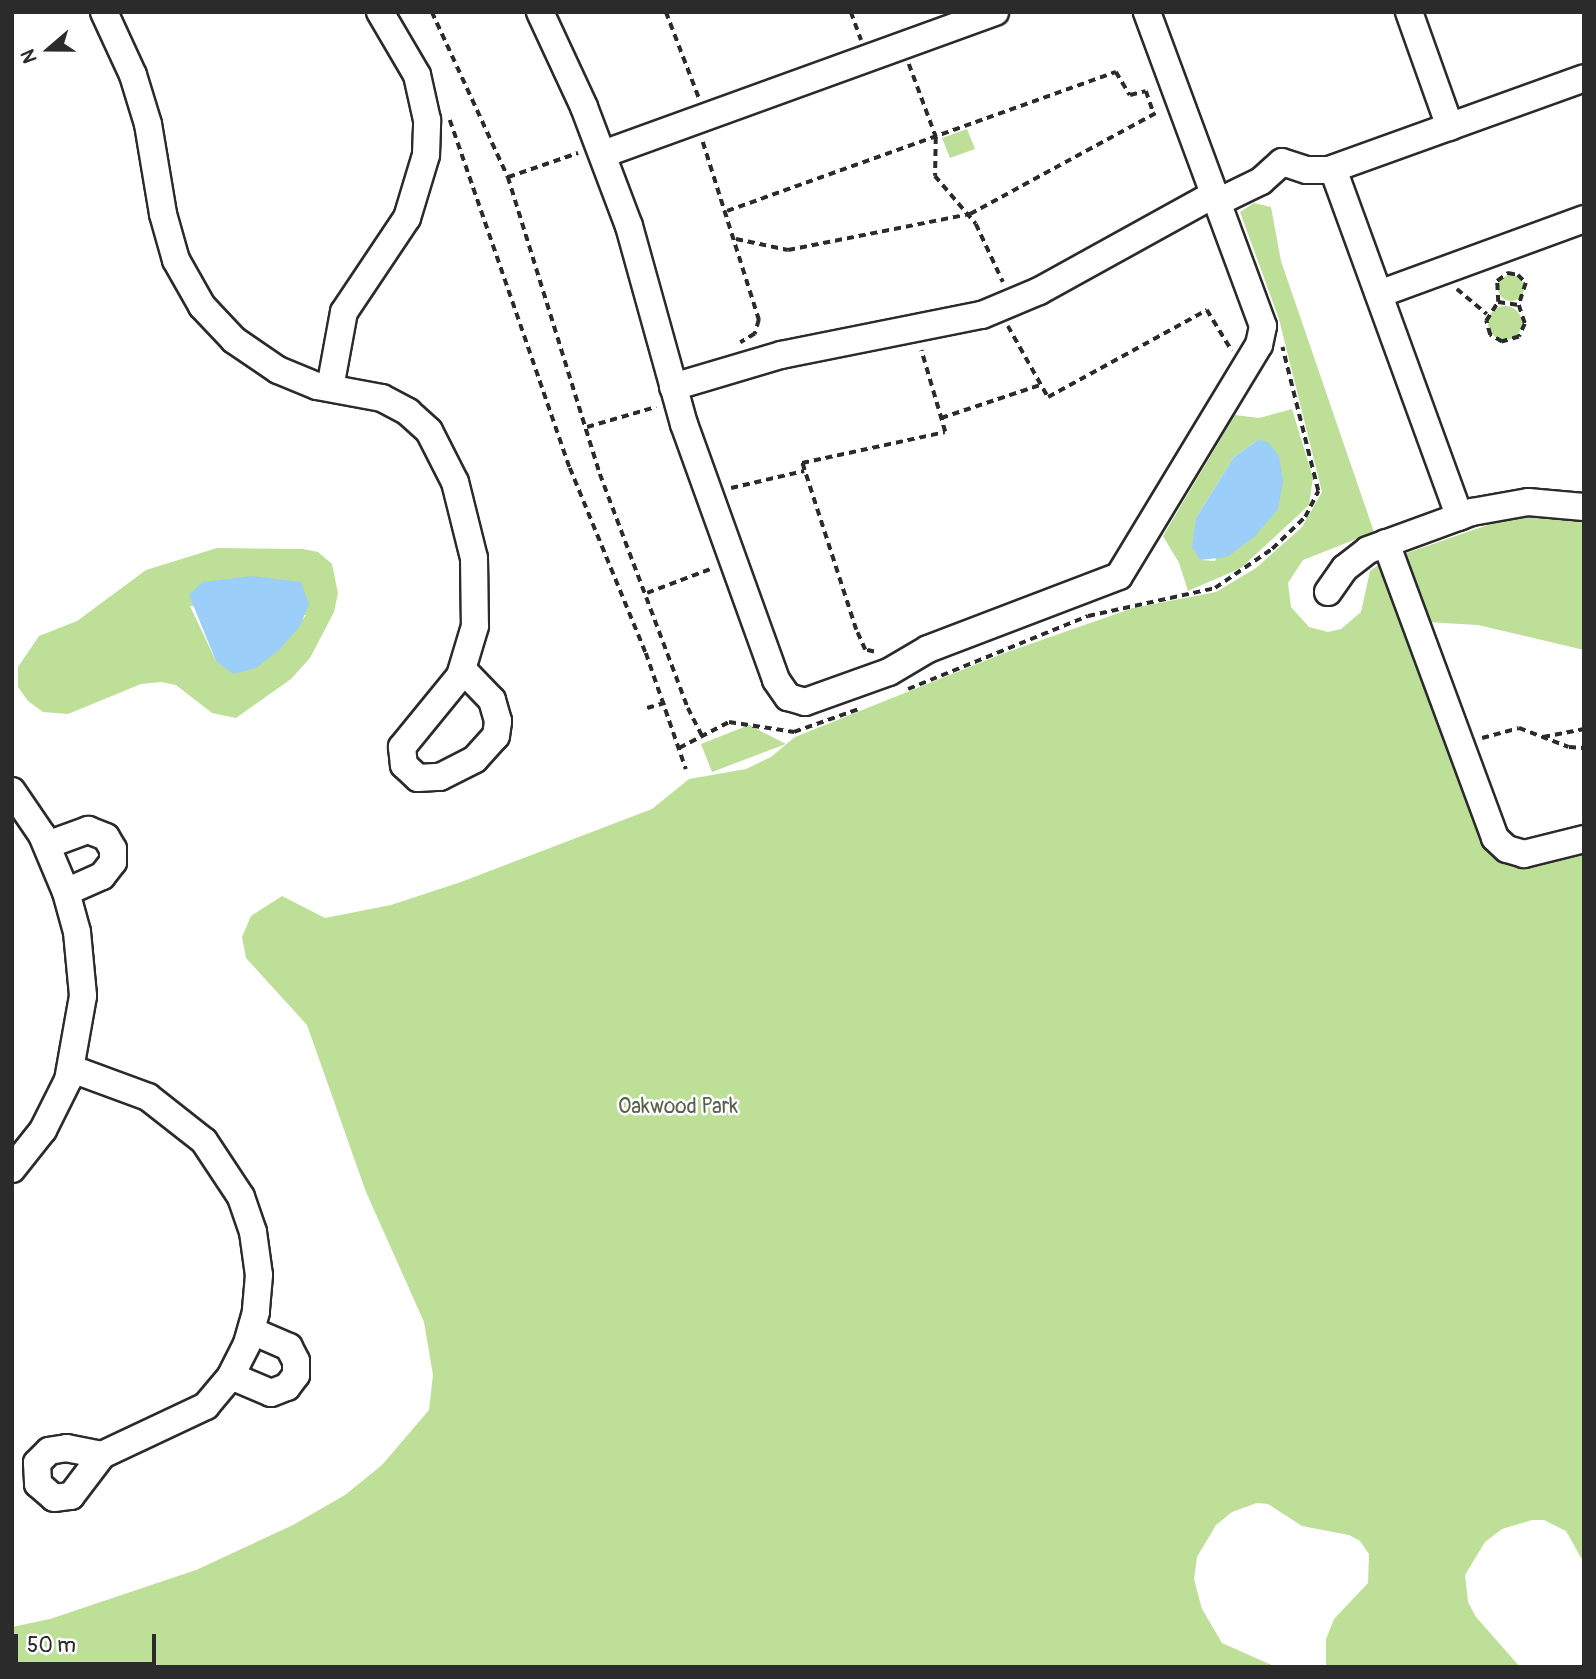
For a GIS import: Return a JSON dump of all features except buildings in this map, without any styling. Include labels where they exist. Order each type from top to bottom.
[{"type":"street","points":[[104,12],[146,117],[165,223],[187,284],[217,323],[252,354],[295,378],[372,396],[400,407],[429,432],[448,464],[467,520],[477,576],[473,639],[463,670]]},
{"type":"street","points":[[330,388],[344,312],[407,218],[426,155],[420,84],[404,46],[380,12]]},
{"type":"street","points":[[540,12],[601,149],[639,256],[675,394],[776,680],[788,697],[812,701],[897,667],[928,649],[1104,584],[1125,571],[1262,336],[1263,326],[1147,12]]},
{"type":"street","points":[[601,149],[701,118],[995,12]]},
{"type":"street","points":[[1409,12],[1450,127]]},
{"type":"street","points":[[675,394],[738,367],[915,331],[1005,306],[1216,198],[1261,181],[1282,162],[1307,170],[1333,169],[1584,78]]},
{"type":"street","points":[[1333,169],[1460,517]]},
{"type":"street","points":[[1379,295],[1584,219]]},
{"type":"street","points":[[1328,592],[1354,559],[1386,543],[1460,517],[1518,502],[1584,507]]},
{"type":"street","points":[[1386,543],[1492,834],[1502,846],[1530,854],[1584,839]]},
{"type":"street","points":[[12,791],[47,845],[66,892],[79,942],[83,996],[72,1069],[49,1121],[12,1169]]},
{"type":"street","points":[[47,845],[88,830],[106,837],[113,849],[107,872],[66,892]]},
{"type":"street","points":[[72,1069],[160,1104],[196,1133],[223,1164],[244,1205],[254,1240],[259,1293],[251,1331],[231,1377],[193,1415],[102,1455]]},
{"type":"street","points":[[231,1377],[271,1393],[287,1387],[296,1376],[296,1360],[289,1347],[251,1331]]},
{"type":"path","points":[[432,12],[508,177],[587,427],[688,708],[704,739]]},
{"type":"path","points":[[666,12],[701,118],[760,323],[755,334],[736,346],[738,367]]},
{"type":"path","points":[[902,46],[936,137],[935,176],[970,214],[1005,306],[1040,385],[1048,397],[1207,310],[1216,328]]},
{"type":"path","points":[[727,211],[1116,72],[1130,95],[1146,92],[1154,114]]},
{"type":"path","points":[[736,239],[788,250],[970,214],[1154,114],[1181,103]]},
{"type":"path","points":[[445,107],[574,480],[665,703],[687,769]]},
{"type":"path","points":[[508,177],[601,149]]},
{"type":"path","points":[[1451,289],[1462,292],[1487,314],[1490,335],[1510,342],[1524,327],[1519,305],[1526,286],[1513,273],[1497,281],[1498,302],[1487,314]]},
{"type":"path","points":[[1498,302],[1519,305]]},
{"type":"path","points":[[897,667],[886,655],[863,648],[802,463],[945,432],[915,331]]},
{"type":"path","points":[[896,694],[1088,616],[1215,588],[1254,564],[1291,531],[1312,507],[1318,484],[1279,336]]},
{"type":"path","points":[[941,418],[1040,385]]},
{"type":"path","points":[[587,427],[675,394]]},
{"type":"path","points":[[709,495],[804,471]]},
{"type":"path","points":[[647,593],[733,560]]},
{"type":"path","points":[[647,708],[665,703]]},
{"type":"path","points":[[679,748],[704,739],[736,720],[794,732],[871,704]]},
{"type":"path","points":[[1460,747],[1514,727],[1584,748]]},
{"type":"path","points":[[1541,737],[1584,729]]},
{"type":"green space","points":[[967,129],[975,149],[950,158],[942,138]]},
{"type":"green space","name":"Oakwood Park","points":[[1254,203],[1271,207],[1281,261],[1374,532],[1303,560],[1288,583],[1291,607],[1309,627],[1328,632],[1341,629],[1361,612],[1370,571],[1381,563],[1482,839],[1584,850],[1584,1563],[1566,1531],[1544,1520],[1532,1520],[1502,1529],[1485,1542],[1465,1575],[1468,1602],[1476,1617],[1520,1667],[1326,1667],[1326,1639],[1334,1619],[1368,1583],[1369,1554],[1360,1541],[1349,1535],[1302,1526],[1268,1504],[1257,1503],[1232,1512],[1216,1525],[1197,1557],[1194,1579],[1202,1609],[1222,1643],[1276,1667],[12,1667],[12,1627],[50,1619],[196,1570],[293,1525],[345,1495],[382,1465],[429,1410],[433,1375],[424,1322],[366,1192],[307,1025],[246,958],[242,937],[251,916],[282,896],[325,918],[391,905],[461,882],[652,809],[689,779],[746,769],[771,757],[795,737],[1002,654],[1133,608],[1216,592],[1256,568],[1302,527],[1322,492],[1279,319],[1240,212]]},
{"type":"green space","points":[[1511,275],[1520,279],[1524,288],[1520,297],[1511,301],[1502,297],[1498,288],[1502,279]]},
{"type":"green space","points":[[1505,306],[1517,311],[1522,323],[1517,335],[1505,340],[1493,335],[1488,323],[1493,311]]},
{"type":"green space","points":[[1292,409],[1313,478],[1309,505],[1241,568],[1188,591],[1179,563],[1163,536],[1235,415],[1259,418]],"holes":[[[1258,440],[1215,561],[1200,560],[1196,518],[1234,457]]]},
{"type":"green space","points":[[1546,516],[1584,522],[1584,650],[1478,625],[1426,622],[1405,557],[1407,553],[1502,520]]},
{"type":"green space","points":[[217,548],[303,549],[318,552],[332,564],[338,593],[334,612],[310,658],[291,679],[236,718],[212,713],[176,685],[161,682],[141,684],[68,714],[43,712],[28,701],[18,687],[18,667],[39,636],[77,621],[146,570]],"holes":[[[190,606],[306,615],[280,649],[216,661]]]},
{"type":"green space","points":[[749,725],[786,744],[712,772],[701,744]]},
{"type":"water","points":[[1258,440],[1268,442],[1279,456],[1283,481],[1278,509],[1254,537],[1227,557],[1200,560],[1192,547],[1196,518],[1234,457]]},
{"type":"water","points":[[253,576],[301,582],[309,604],[300,626],[280,649],[256,668],[233,674],[216,661],[189,595],[202,582]]}]
